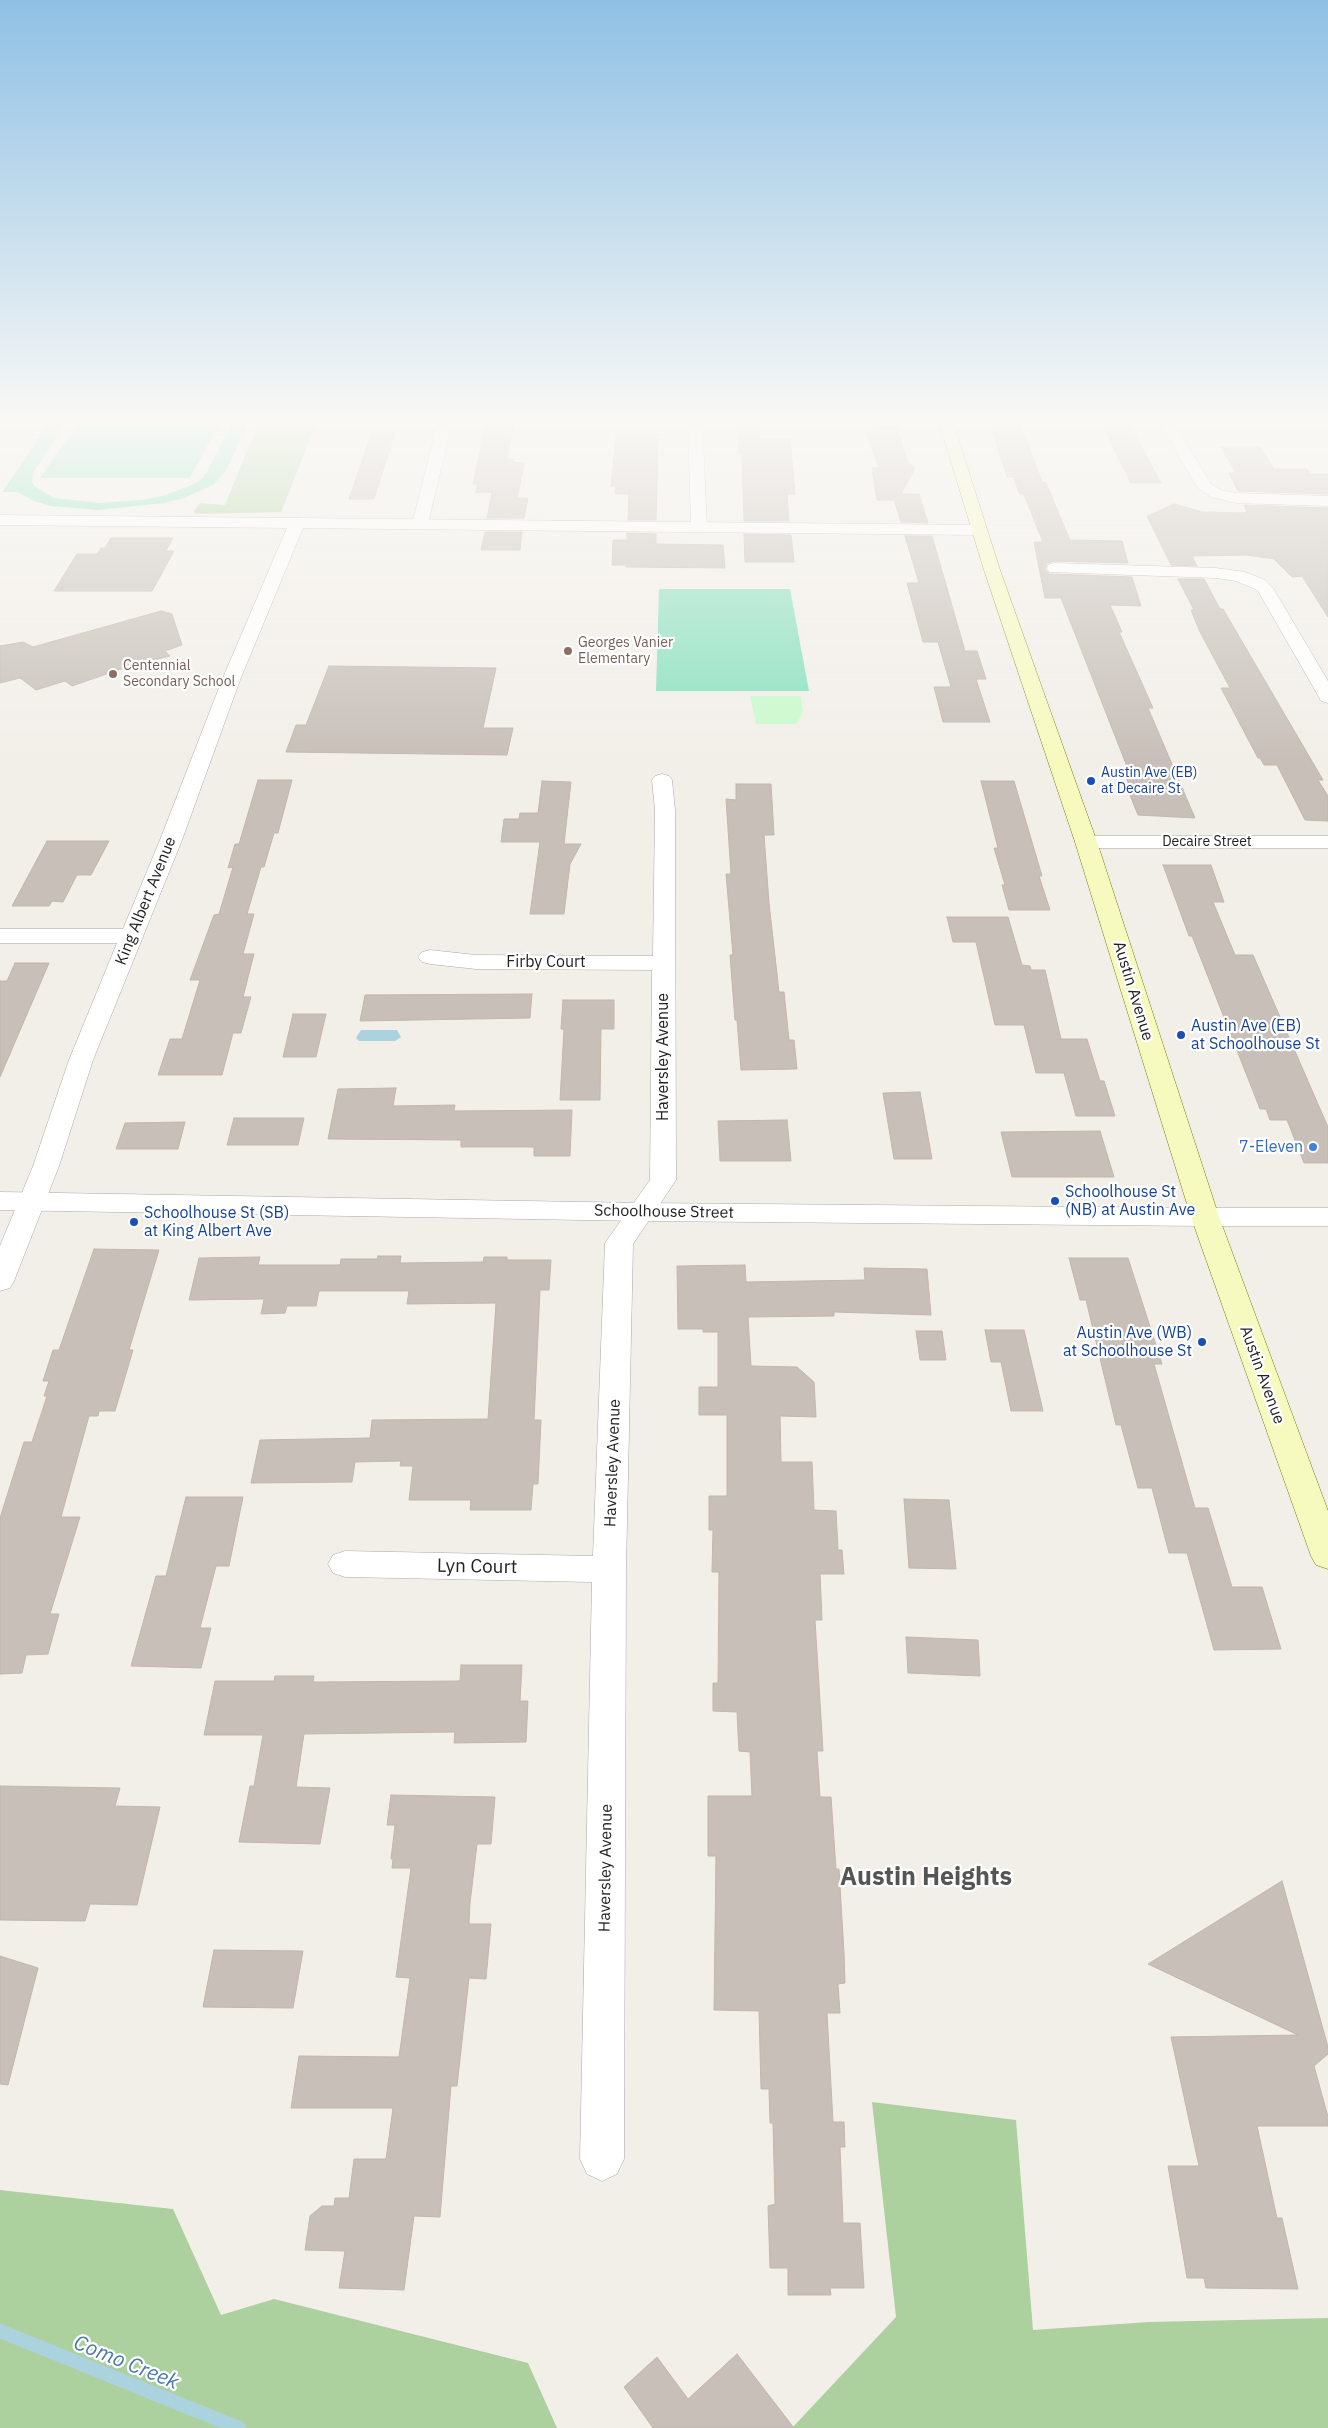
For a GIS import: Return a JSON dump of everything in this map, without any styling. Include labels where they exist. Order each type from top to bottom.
[{"type":"main road","name":"Austin Avenue","points":[[980,535],[1086,842],[1205,1217],[1328,1556]]},
{"type":"street","name":"King Albert Avenue","points":[[0,1281],[46,1166],[81,1060],[133,936],[234,671],[292,535]]},
{"type":"street","points":[[1055,568],[1216,573],[1239,576],[1259,584],[1265,588],[1328,697]]},
{"type":"street","name":"Haversley Avenue","points":[[602,2159],[610,1569],[619,1243],[663,1180],[665,810],[662,780]]},
{"type":"street","name":"Decaire Street","points":[[1086,842],[1328,842]]},
{"type":"street","points":[[0,936],[133,936]]},
{"type":"street","name":"Firby Court","points":[[430,957],[476,962],[663,963]]},
{"type":"street","name":"Schoolhouse Street","points":[[0,1201],[641,1212],[1328,1217]]},
{"type":"street","name":"Lyn Court","points":[[345,1564],[610,1569]]},
{"type":"green space","points":[[659,589],[790,589],[809,691],[656,691]]},
{"type":"green space","points":[[750,696],[801,696],[803,713],[796,724],[756,724]]},
{"type":"green space","points":[[872,2102],[1016,2120],[1033,2330],[1149,2322],[1328,2318],[1328,2428],[792,2428],[896,2317]]},
{"type":"green space","points":[[0,2190],[173,2209],[221,2315],[274,2299],[528,2363],[557,2428],[0,2428]]},
{"type":"water","points":[[361,1030],[397,1030],[401,1037],[395,1041],[359,1041],[356,1038]]},
{"type":"building","points":[[484,535],[522,535],[520,550],[481,550]]},
{"type":"building","points":[[627,535],[656,535],[656,544],[723,545],[725,568],[626,567],[626,565],[612,565],[613,540],[627,540]]},
{"type":"building","points":[[744,535],[791,535],[794,562],[745,562]]},
{"type":"building","points":[[1040,535],[1068,535],[1070,540],[1122,541],[1128,563],[1055,561],[1047,563],[1045,569],[1049,574],[1132,577],[1141,606],[1110,605],[1122,632],[1119,632],[1153,708],[1148,708],[1195,818],[1138,815],[1126,785],[1129,785],[1123,769],[1128,769],[1061,598],[1045,598],[1034,542],[1043,542]]},
{"type":"building","points":[[1156,535],[1328,535],[1328,617],[1302,576],[1292,577],[1274,559],[1246,555],[1192,556],[1197,566],[1171,565]]},
{"type":"building","points":[[905,536],[932,536],[965,651],[977,651],[986,679],[976,679],[990,722],[943,722],[934,687],[951,687],[938,642],[923,642],[907,583],[919,583]]},
{"type":"building","points":[[111,538],[173,538],[166,551],[174,551],[152,591],[54,591],[77,554],[97,554],[101,548],[105,548]]},
{"type":"building","points":[[1178,579],[1204,579],[1220,609],[1223,609],[1323,780],[1318,780],[1328,796],[1328,821],[1305,820],[1277,765],[1264,765],[1260,758],[1258,758],[1221,688],[1230,688],[1200,632],[1191,610],[1194,610]]},
{"type":"building","points":[[161,611],[172,614],[182,645],[165,651],[170,656],[130,666],[72,686],[65,681],[36,690],[20,678],[0,683],[0,646],[23,642],[33,647]]},
{"type":"building","points":[[329,666],[496,668],[483,728],[513,728],[507,755],[286,752],[296,725],[306,725]]},
{"type":"building","points":[[258,780],[292,780],[278,833],[274,833],[264,867],[261,867],[247,914],[254,914],[243,954],[254,954],[243,997],[251,997],[241,1033],[233,1033],[222,1075],[158,1075],[170,1039],[182,1039],[200,980],[190,980],[214,915],[219,914],[233,867],[228,868],[235,844],[239,844]]},
{"type":"building","points":[[542,781],[571,782],[564,844],[581,844],[570,864],[564,914],[530,914],[540,842],[501,842],[504,819],[519,819],[520,813],[538,813]]},
{"type":"building","points":[[981,781],[1014,781],[1050,910],[1009,910],[1002,885],[1005,885],[994,848],[998,848]]},
{"type":"building","points":[[736,784],[771,784],[774,835],[764,835],[769,903],[779,992],[784,992],[789,1040],[794,1040],[797,1069],[741,1070],[730,955],[733,955],[726,874],[731,874],[726,799],[736,800]]},
{"type":"building","points":[[47,841],[109,841],[91,875],[77,875],[63,902],[52,901],[49,906],[12,906]]},
{"type":"building","points":[[1163,865],[1211,865],[1224,902],[1213,902],[1235,955],[1253,955],[1328,1127],[1328,1163],[1304,1163],[1287,1120],[1270,1120],[1266,1109],[1260,1109],[1192,936],[1189,936]]},
{"type":"building","points":[[947,917],[1008,917],[1022,965],[1030,966],[1031,970],[1045,970],[1061,1039],[1087,1039],[1100,1081],[1104,1081],[1115,1116],[1076,1116],[1064,1073],[1036,1073],[1024,1025],[995,1025],[976,942],[953,942]]},
{"type":"building","points":[[15,963],[49,963],[0,1077],[0,981],[7,981]]},
{"type":"building","points":[[532,994],[530,1018],[360,1021],[365,995]]},
{"type":"building","points":[[563,1000],[614,1000],[614,1029],[601,1029],[600,1100],[560,1100],[564,1029],[561,1029]]},
{"type":"building","points":[[293,1014],[326,1014],[316,1057],[283,1057]]},
{"type":"building","points":[[396,1088],[393,1106],[455,1105],[454,1111],[572,1110],[570,1156],[534,1156],[534,1147],[461,1147],[461,1140],[328,1139],[338,1089]]},
{"type":"building","points":[[920,1092],[932,1159],[894,1159],[883,1093]]},
{"type":"building","points":[[234,1118],[304,1118],[298,1145],[227,1145]]},
{"type":"building","points":[[787,1120],[791,1161],[720,1161],[718,1121]]},
{"type":"building","points":[[185,1122],[178,1149],[116,1149],[125,1123]]},
{"type":"building","points":[[1100,1131],[1114,1177],[1012,1177],[1001,1132]]},
{"type":"building","points":[[94,1249],[159,1250],[129,1350],[133,1350],[115,1411],[99,1411],[98,1416],[89,1416],[61,1517],[80,1517],[50,1614],[59,1614],[48,1654],[26,1655],[22,1673],[0,1674],[0,1518],[24,1442],[32,1442],[47,1396],[44,1396],[49,1381],[43,1381],[53,1350],[59,1350]]},
{"type":"building","points":[[378,1256],[401,1256],[400,1263],[483,1262],[484,1257],[507,1257],[507,1260],[551,1260],[549,1290],[540,1290],[534,1420],[541,1420],[538,1484],[533,1484],[531,1510],[470,1510],[471,1500],[409,1500],[413,1466],[400,1466],[401,1461],[355,1462],[352,1482],[251,1483],[260,1440],[370,1438],[372,1420],[488,1419],[496,1303],[407,1304],[409,1291],[319,1291],[316,1306],[287,1306],[285,1313],[261,1314],[264,1299],[189,1300],[199,1258],[260,1257],[258,1265],[340,1265],[341,1259],[377,1259]]},
{"type":"building","points":[[1069,1258],[1128,1258],[1162,1364],[1154,1364],[1195,1508],[1208,1508],[1232,1587],[1262,1587],[1281,1649],[1214,1650],[1187,1553],[1169,1553],[1152,1488],[1138,1488],[1121,1425],[1116,1425],[1086,1300],[1080,1300]]},
{"type":"building","points":[[745,1265],[746,1282],[865,1280],[864,1268],[927,1269],[931,1315],[834,1312],[834,1316],[748,1317],[751,1366],[797,1367],[814,1382],[816,1417],[780,1416],[781,1462],[812,1462],[814,1510],[836,1511],[838,1550],[842,1550],[844,1574],[820,1574],[822,1620],[815,1620],[823,1751],[817,1751],[820,1797],[831,1797],[836,1869],[839,1869],[844,1953],[845,1983],[838,1984],[840,2013],[827,2013],[833,2122],[844,2122],[845,2147],[840,2147],[843,2223],[860,2223],[864,2288],[830,2288],[831,2295],[788,2295],[788,2268],[770,2268],[768,2206],[775,2204],[773,2123],[770,2123],[769,2089],[761,2089],[759,2011],[714,2010],[716,1856],[708,1856],[708,1796],[752,1796],[750,1752],[739,1751],[737,1712],[713,1711],[713,1683],[718,1683],[719,1572],[712,1572],[713,1530],[709,1530],[709,1496],[727,1496],[727,1415],[699,1415],[699,1387],[718,1387],[718,1332],[703,1332],[703,1329],[678,1329],[677,1266]]},
{"type":"building","points":[[985,1330],[1024,1330],[1043,1411],[1011,1411],[1001,1362],[991,1362]]},
{"type":"building","points":[[916,1331],[942,1331],[946,1360],[920,1360]]},
{"type":"building","points":[[186,1497],[243,1497],[229,1566],[216,1566],[200,1628],[211,1628],[201,1668],[131,1666],[156,1576],[166,1576]]},
{"type":"building","points":[[904,1499],[949,1500],[956,1569],[909,1568]]},
{"type":"building","points":[[906,1637],[978,1640],[980,1676],[908,1673]]},
{"type":"building","points":[[461,1665],[522,1665],[520,1701],[528,1701],[526,1742],[454,1743],[455,1732],[304,1734],[296,1787],[330,1788],[320,1844],[239,1842],[250,1786],[254,1786],[263,1735],[204,1735],[215,1681],[274,1681],[275,1676],[314,1676],[313,1682],[460,1681]]},
{"type":"building","points":[[0,1786],[120,1788],[115,1806],[160,1807],[137,1905],[90,1904],[85,1921],[0,1920]]},
{"type":"building","points":[[391,1795],[495,1797],[491,1844],[477,1844],[470,1903],[469,1924],[491,1924],[486,1979],[469,1978],[457,2086],[451,2086],[440,2217],[414,2216],[404,2290],[339,2288],[345,2251],[305,2250],[310,2216],[322,2206],[334,2206],[335,2198],[349,2198],[354,2159],[386,2159],[393,2108],[291,2108],[299,2056],[399,2057],[410,1978],[396,1977],[411,1868],[392,1868],[393,1859],[391,1859],[395,1825],[387,1825]]},
{"type":"building","points":[[1282,1881],[1328,2047],[1328,2054],[1314,2066],[1328,2117],[1328,2126],[1257,2126],[1277,2218],[1282,2218],[1298,2289],[1206,2288],[1204,2278],[1187,2278],[1168,2166],[1199,2166],[1171,2037],[1298,2035],[1148,1964]]},
{"type":"building","points":[[214,1950],[303,1951],[293,2008],[203,2007]]},
{"type":"building","points":[[0,1956],[38,1968],[8,2085],[0,2084]]},
{"type":"building","points":[[737,2354],[794,2428],[653,2428],[624,2387],[657,2357],[688,2399]]},
{"type":"waterway","name":"Como Creek","points":[[0,2331],[239,2428]]},
{"type":"place","name":"Georges Vanier Elementary","points":[[568,651]]},
{"type":"place","name":"Centennial Secondary School","points":[[113,674]]},
{"type":"place","name":"Austin Ave (EB) at Decaire St","points":[[1091,781]]},
{"type":"place","name":"Austin Ave (EB) at Schoolhouse St","points":[[1181,1035]]},
{"type":"place","name":"7-Eleven","points":[[1313,1147]]},
{"type":"place","name":"Schoolhouse St (NB) at Austin Ave","points":[[1055,1201]]},
{"type":"place","name":"Schoolhouse St (SB) at King Albert Ave","points":[[134,1222]]},
{"type":"place","name":"Austin Ave (WB) at Schoolhouse St","points":[[1202,1342]]},
{"type":"district","name":"Austin Heights","points":[[926,1878]]}]
